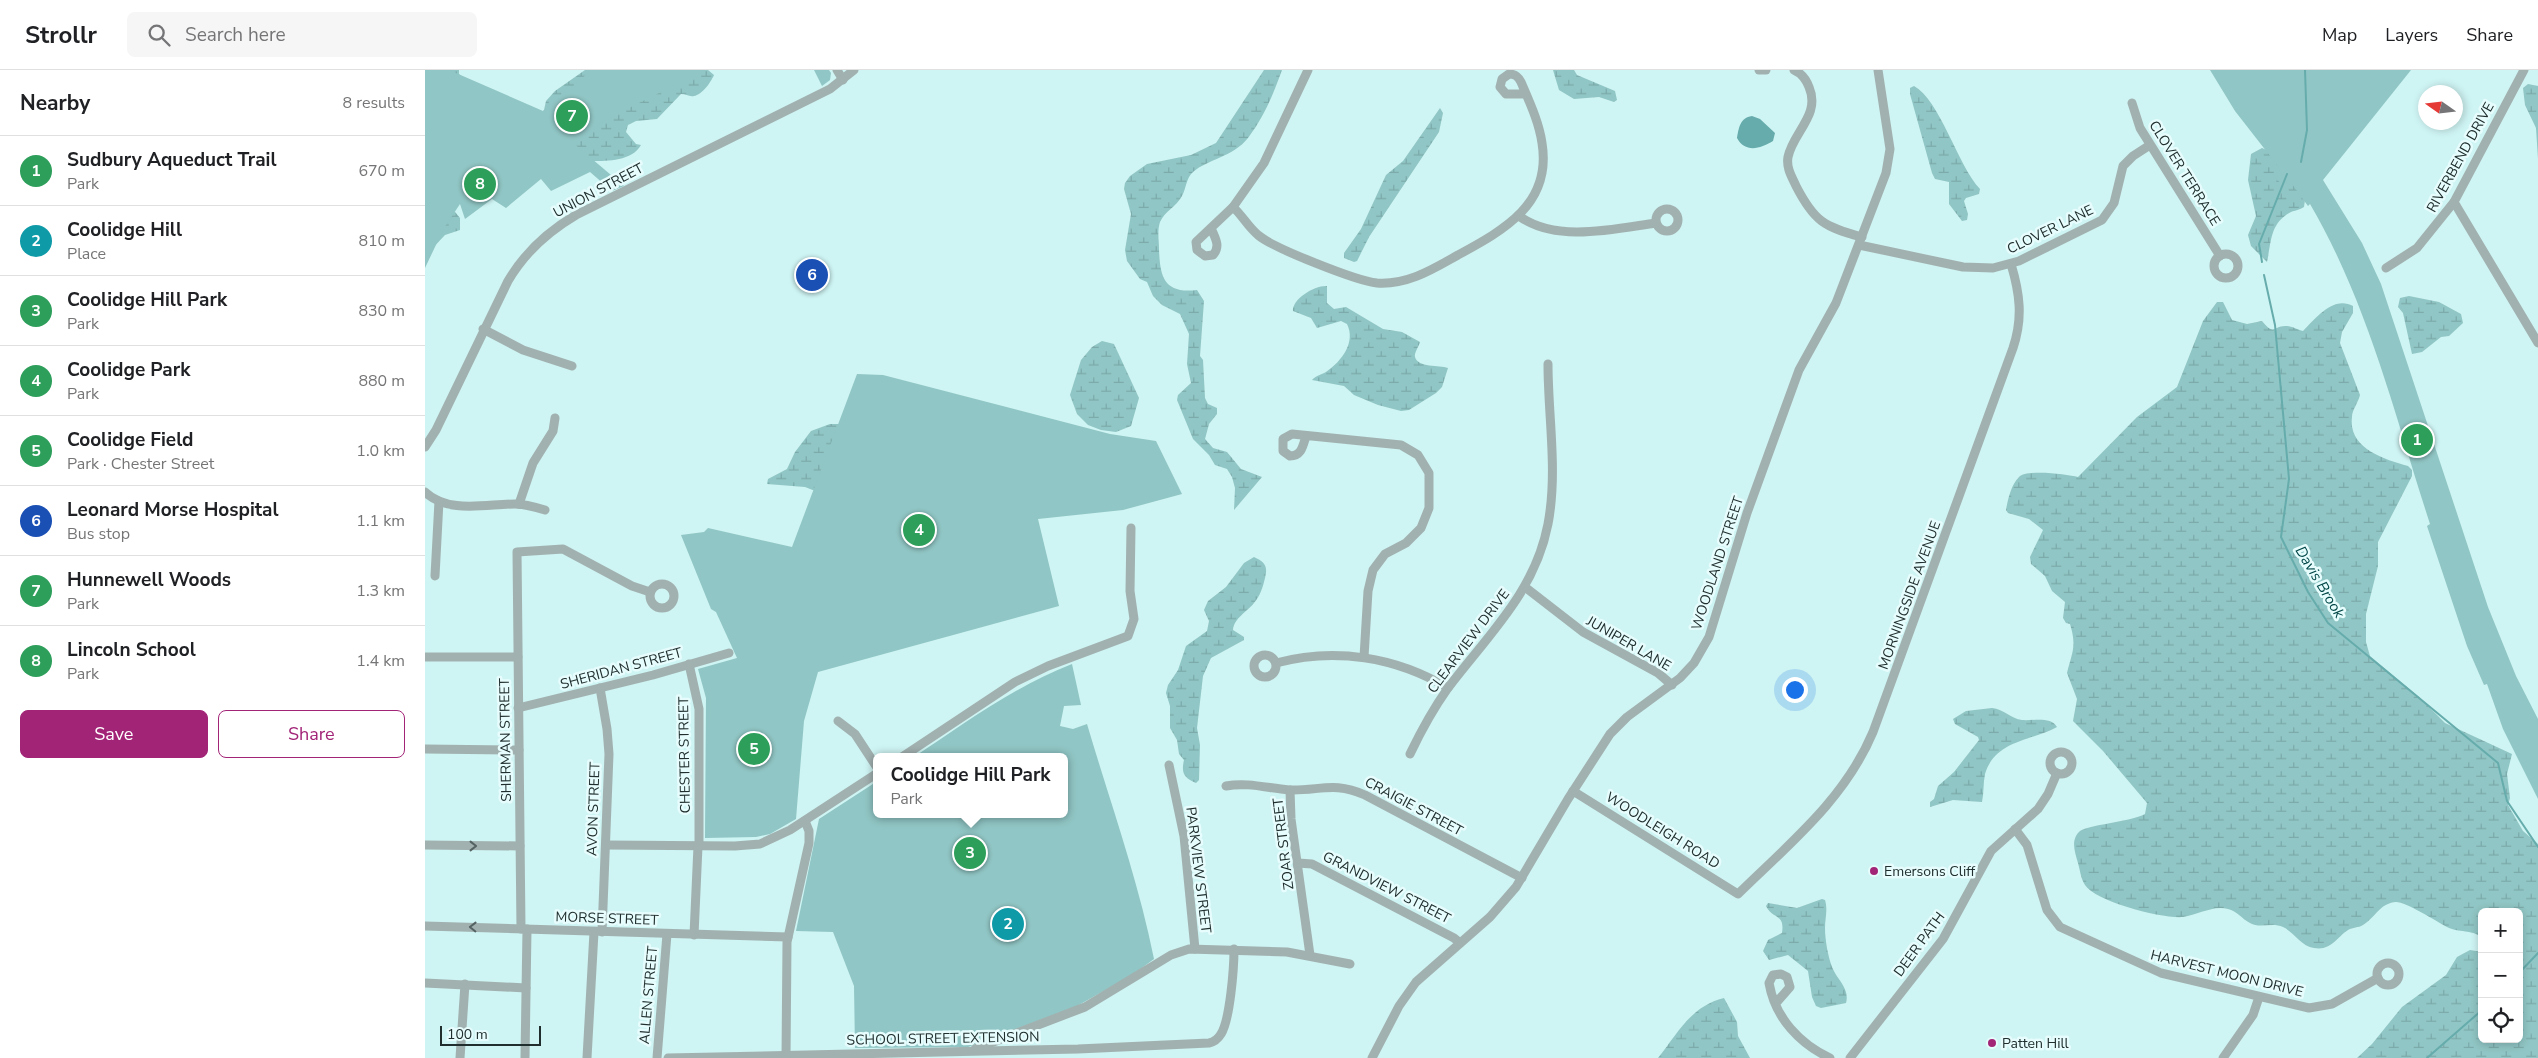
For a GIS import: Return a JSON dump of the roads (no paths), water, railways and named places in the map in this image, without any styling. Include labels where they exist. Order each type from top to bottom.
[{"type":"street","points":[[837,70],[848,73]]},
{"type":"street","points":[[1211,228],[1233,207],[1264,163],[1308,70]]},
{"type":"street","points":[[1759,70],[1766,70]]},
{"type":"street","name":"CLOVER LANE","points":[[1794,70],[1803,76],[1809,88],[1812,106],[1789,154],[1788,165],[1791,177],[1808,209],[1817,220],[1861,241],[1963,268],[1993,268],[2011,264],[2102,220],[2114,203],[2123,166],[2133,156],[2150,145]]},
{"type":"street","name":"WOODLAND STREET","points":[[1372,1058],[1410,989],[1429,969],[1505,902],[1522,878],[1573,790],[1615,728],[1672,685],[1694,663],[1709,637],[1747,513],[1799,370],[1832,312],[1886,173],[1890,157],[1889,140],[1877,70]]},
{"type":"street","name":"RIVERBEND DRIVE","points":[[2386,268],[2417,248],[2454,202],[2524,70]]},
{"type":"street","name":"UNION STREET","points":[[425,447],[436,430],[483,330],[520,262],[543,237],[559,225],[830,89],[848,73]]},
{"type":"street","points":[[1233,207],[1264,240],[1351,277],[1377,283],[1396,282],[1423,274],[1495,234],[1519,216],[1538,187],[1543,160],[1540,133],[1526,94]]},
{"type":"street","name":"CLOVER TERRACE","points":[[2132,103],[2137,120],[2150,145],[2220,256]]},
{"type":"street","points":[[2454,202],[2538,343]]},
{"type":"street","points":[[1519,216],[1537,225],[1569,231],[1606,230],[1656,223]]},
{"type":"street","name":"MORNINGSIDE AVENUE","points":[[1737,894],[1826,807],[1849,778],[1868,743],[2017,338],[2020,301],[2011,264]]},
{"type":"street","points":[[483,330],[523,350],[572,366]]},
{"type":"street","name":"CLEARVIEW DRIVE","points":[[1410,754],[1448,688],[1502,623],[1525,587],[1545,538],[1552,494],[1548,364]]},
{"type":"street","points":[[519,504],[533,463],[553,431],[555,418]]},
{"type":"street","points":[[1306,436],[1401,445],[1418,454],[1429,473],[1429,508],[1421,528],[1406,543],[1385,554],[1373,570],[1368,591],[1363,658]]},
{"type":"street","points":[[425,492],[439,501],[482,507],[519,504],[545,510]]},
{"type":"street","points":[[435,576],[439,501]]},
{"type":"street","points":[[908,753],[1015,682],[1048,666],[1128,636],[1134,619],[1130,592],[1131,528]]},
{"type":"street","name":"SHERMAN STREET","points":[[525,1058],[526,988],[520,846],[517,552],[563,549],[632,586],[650,592]]},
{"type":"street","name":"JUNIPER LANE","points":[[1525,587],[1583,632],[1658,673],[1672,685]]},
{"type":"street","name":"SHERIDAN STREET","points":[[519,708],[729,653]]},
{"type":"street","points":[[1276,663],[1320,655],[1363,658],[1415,671],[1448,688]]},
{"type":"street","points":[[425,657],[518,657]]},
{"type":"street","name":"CHESTER STREET","points":[[689,664],[697,690],[699,709],[698,846],[694,935]]},
{"type":"street","name":"AVON STREET","points":[[587,1058],[606,845],[608,741],[600,688]]},
{"type":"street","points":[[838,721],[855,734],[873,761]]},
{"type":"street","points":[[425,749],[519,750]]},
{"type":"street","name":"PARKVIEW STREET","points":[[1169,765],[1185,848],[1195,948]]},
{"type":"street","name":"DEER PATH","points":[[1849,1058],[1943,939],[1991,851],[2038,809],[2057,773]]},
{"type":"street","points":[[606,845],[698,846],[760,844],[781,835],[805,821],[873,776]]},
{"type":"street","name":"CRAIGIE STREET","points":[[1226,786],[1243,784],[1290,790],[1333,786],[1357,791],[1522,878]]},
{"type":"street","name":"ZOAR STREET","points":[[1290,790],[1291,819],[1310,955]]},
{"type":"street","name":"WOODLEIGH ROAD","points":[[1573,790],[1737,894]]},
{"type":"street","points":[[1178,807],[1187,803]]},
{"type":"street","points":[[786,1056],[788,937],[809,843],[809,831],[805,821]]},
{"type":"street","name":"HARVEST MOON DRIVE","points":[[2015,829],[2027,845],[2047,910],[2060,927],[2152,970],[2301,1007],[2317,1008],[2341,1000],[2378,978]]},
{"type":"street","points":[[425,845],[520,846]]},
{"type":"street","name":"GRANDVIEW STREET","points":[[1298,863],[1312,864],[1454,938],[1460,943]]},
{"type":"street","name":"MORSE STREET","points":[[425,926],[788,937]]},
{"type":"street","name":"ALLEN STREET","points":[[657,1058],[667,934]]},
{"type":"street","points":[[963,1054],[1085,1007],[1171,955],[1195,948],[1310,955],[1350,964]]},
{"type":"street","name":"SCHOOL STREET EXTENSION","points":[[668,1058],[963,1054],[1204,1044],[1217,1040],[1225,1027],[1232,981],[1234,949]]},
{"type":"street","points":[[425,982],[526,988]]},
{"type":"street","points":[[460,1058],[465,984]]},
{"type":"street","points":[[2223,1058],[2253,1015],[2259,997]]},
{"type":"street","points":[[1776,1003],[1785,1020],[1800,1040],[1830,1058]]},
{"type":"waterway","name":"Davis Brook","points":[[2301,162],[2307,130],[2305,70]]},
{"type":"waterway","name":"Davis Brook","points":[[2262,262],[2259,244],[2287,174]]},
{"type":"waterway","name":"Davis Brook","points":[[2264,275],[2275,325],[2289,479],[2281,537],[2308,592],[2328,623],[2498,763],[2507,801],[2538,847]]},
{"type":"waterway","name":"Davis Brook","points":[[2523,969],[2538,953]]},
{"type":"waterway","name":"Davis Brook","points":[[2427,1058],[2478,1013]]},
{"type":"place","name":"Hunnewell Woods","points":[[572,116]]},
{"type":"place","name":"Lincoln School","points":[[480,184]]},
{"type":"place","name":"Leonard Morse Hospital","points":[[812,275]]},
{"type":"place","name":"Sudbury Aqueduct Trail","points":[[2417,440]]},
{"type":"place","name":"Coolidge Park","points":[[919,530]]},
{"type":"place","name":"Coolidge Field","points":[[754,749]]},
{"type":"place","name":"Coolidge Hill Park","points":[[970,853]]},
{"type":"place","name":"Emersons Cliff","points":[[1874,871]]},
{"type":"place","name":"Coolidge Hill","points":[[1008,924]]},
{"type":"place","name":"Patten Hill","points":[[1992,1043]]}]
